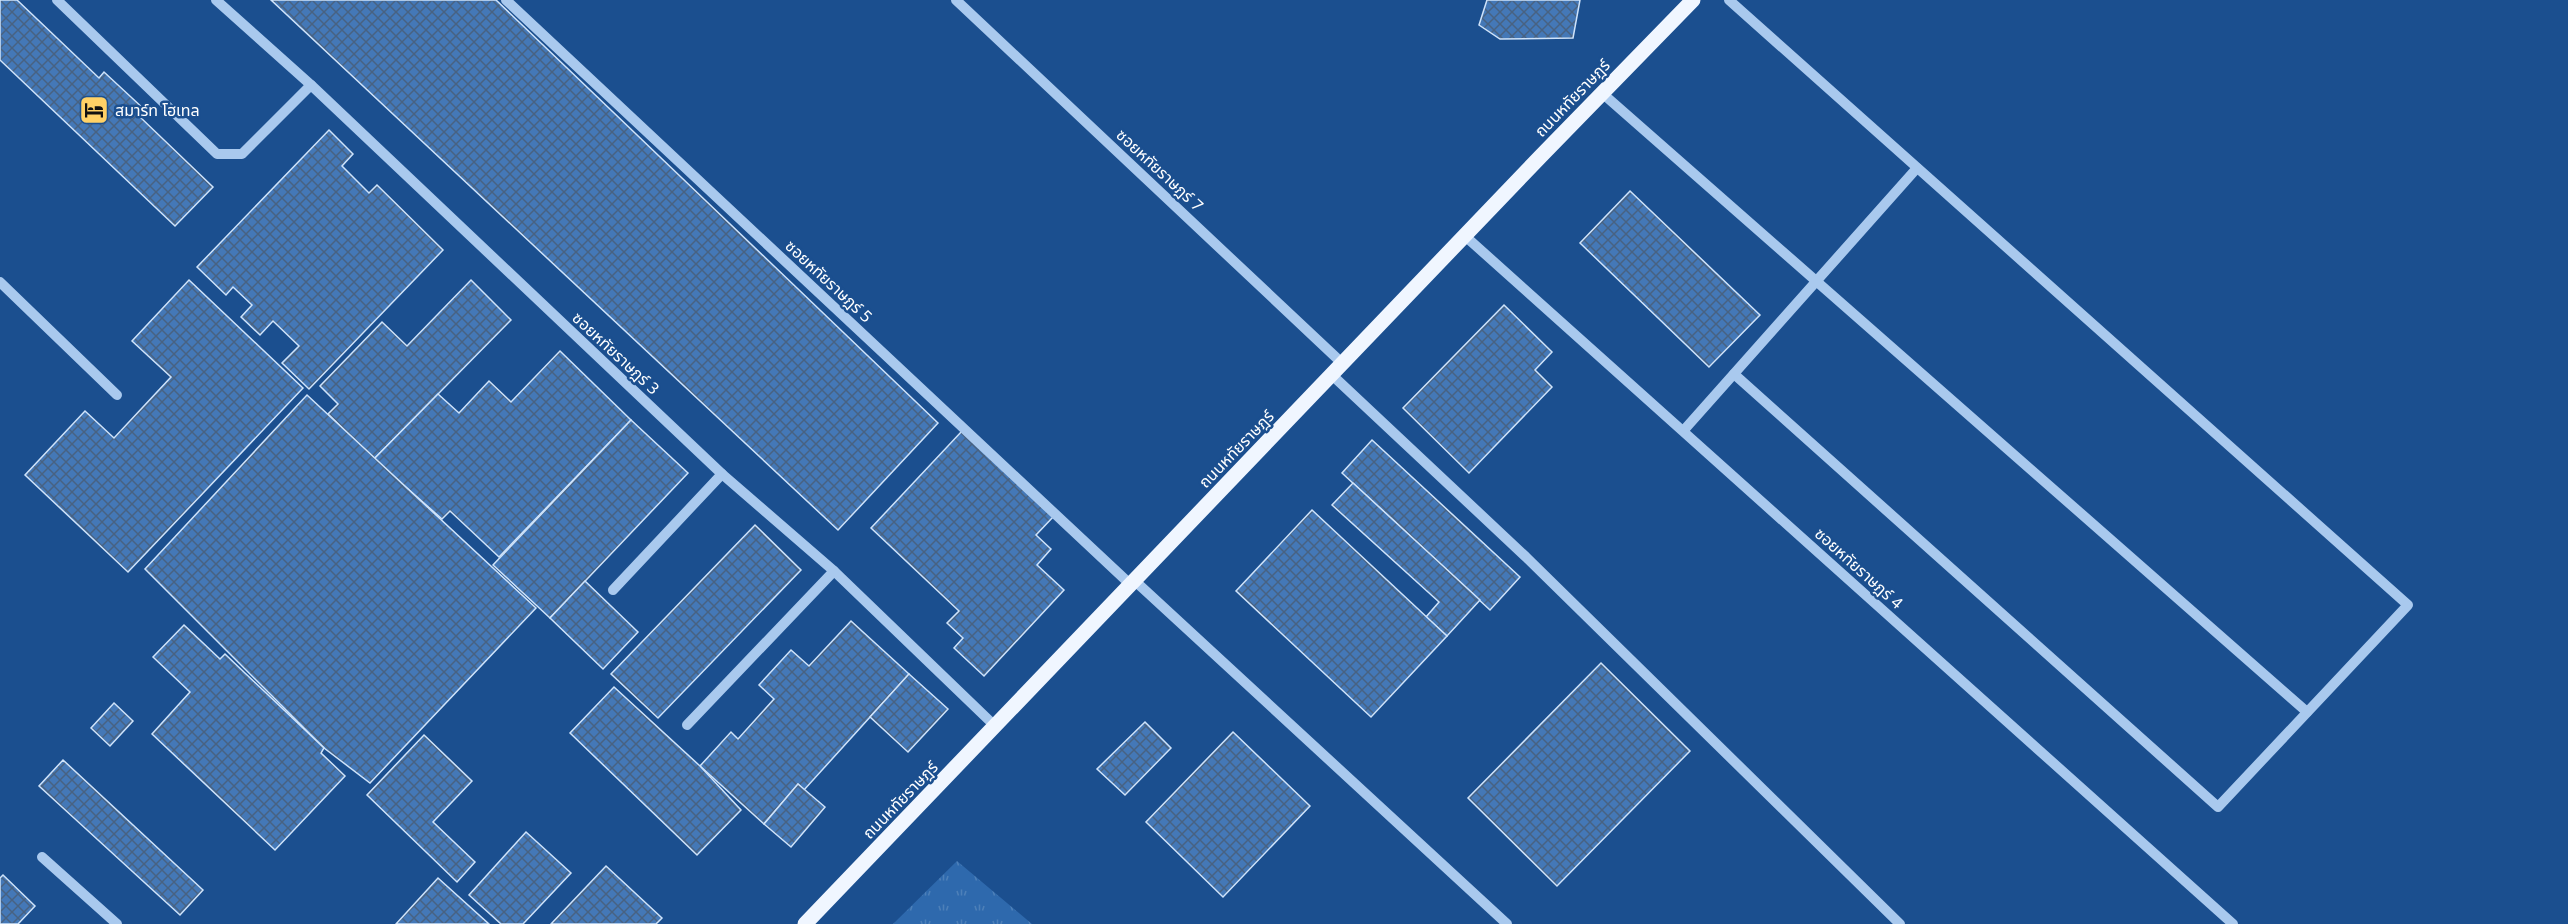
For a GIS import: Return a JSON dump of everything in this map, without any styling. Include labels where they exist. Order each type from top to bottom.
[{"type":"main road","name":"ถนนหทัยราษฎร์","points":[[805,924],[1602,93],[1694,0]]},
{"type":"street","points":[[57,0],[217,154],[242,154],[311,85]]},
{"type":"street","name":"ซอยหทัยราษฎร์ 3","points":[[216,0],[311,85],[722,474],[834,571],[996,727]]},
{"type":"street","name":"ซอยหทัยราษฎร์ 5","points":[[506,0],[1133,583],[1507,924]]},
{"type":"street","name":"ซอยหทัยราษฎร์ 7","points":[[956,0],[1188,216],[1337,370],[1900,924]]},
{"type":"street","points":[[1729,0],[2408,605],[2218,807],[1734,374]]},
{"type":"street","points":[[1602,93],[2307,712]]},
{"type":"street","points":[[1684,430],[1917,168]]},
{"type":"street","name":"ซอยหทัยราษฎร์ 4","points":[[1465,236],[1684,430],[2232,924]]},
{"type":"street","points":[[0,282],[117,395]]},
{"type":"street","points":[[613,590],[722,474]]},
{"type":"street","points":[[687,725],[834,571]]},
{"type":"street","points":[[42,857],[117,924]]},
{"type":"green space","points":[[957,861],[1032,924],[893,924]]},
{"type":"building","points":[[0,0],[17,0],[99,78],[104,72],[145,110],[140,117],[213,187],[175,226],[0,60]]},
{"type":"building","points":[[271,0],[496,0],[938,423],[838,530]]},
{"type":"building","points":[[1487,0],[1580,0],[1573,38],[1500,39],[1479,25]]},
{"type":"building","points":[[329,130],[353,154],[342,166],[369,193],[377,185],[443,250],[309,389],[282,363],[299,346],[273,321],[260,335],[241,317],[252,305],[233,287],[226,295],[197,267]]},
{"type":"building","points":[[1630,191],[1760,315],[1709,367],[1580,243]]},
{"type":"building","points":[[189,280],[303,388],[128,572],[25,475],[85,411],[114,438],[171,377],[132,341]]},
{"type":"building","points":[[471,280],[511,320],[374,459],[328,414],[338,404],[320,386],[382,322],[407,346]]},
{"type":"building","points":[[1504,305],[1552,352],[1535,370],[1552,387],[1469,473],[1403,408]]},
{"type":"building","points":[[560,351],[631,420],[499,557],[450,511],[442,519],[374,459],[438,394],[459,413],[489,381],[511,402]]},
{"type":"building","points":[[307,395],[536,608],[370,783],[324,748],[145,569]]},
{"type":"building","points":[[631,420],[688,473],[550,618],[493,565]]},
{"type":"building","points":[[962,431],[1053,517],[1036,535],[1051,549],[1037,565],[1064,590],[984,676],[954,648],[963,638],[947,623],[959,611],[871,528]]},
{"type":"building","points":[[1372,440],[1520,577],[1490,610],[1342,473]]},
{"type":"building","points":[[1353,483],[1480,600],[1447,636],[1426,617],[1439,602],[1332,505]]},
{"type":"building","points":[[1312,510],[1447,636],[1371,717],[1236,591]]},
{"type":"building","points":[[755,525],[801,570],[658,718],[611,674]]},
{"type":"building","points":[[585,581],[638,632],[603,669],[550,618]]},
{"type":"building","points":[[851,621],[909,674],[804,790],[798,784],[764,824],[700,766],[731,732],[738,739],[774,699],[759,685],[791,650],[809,666]]},
{"type":"building","points":[[184,625],[220,659],[225,654],[324,748],[321,753],[345,776],[275,850],[152,734],[190,692],[153,657]]},
{"type":"building","points":[[1601,663],[1690,751],[1557,886],[1468,798]]},
{"type":"building","points":[[909,674],[948,709],[908,752],[870,717]]},
{"type":"building","points":[[614,687],[700,766],[741,810],[697,855],[570,733]]},
{"type":"building","points":[[114,703],[133,721],[110,746],[91,728]]},
{"type":"building","points":[[1145,722],[1171,748],[1125,795],[1097,769]]},
{"type":"building","points":[[1233,732],[1310,806],[1223,897],[1146,822]]},
{"type":"building","points":[[424,735],[472,781],[433,822],[475,862],[457,882],[367,795]]},
{"type":"building","points":[[63,760],[203,890],[180,915],[39,786]]},
{"type":"building","points":[[798,784],[825,807],[791,847],[764,824]]},
{"type":"building","points":[[526,832],[571,873],[523,924],[501,924],[469,895]]},
{"type":"building","points":[[606,866],[662,918],[656,924],[551,924]]},
{"type":"building","points":[[3,875],[35,906],[18,924],[0,924],[0,878]]},
{"type":"building","points":[[438,878],[489,924],[396,924]]},
{"type":"place","name":"สมาร์ท โฮเทล","points":[[94,110]]}]
